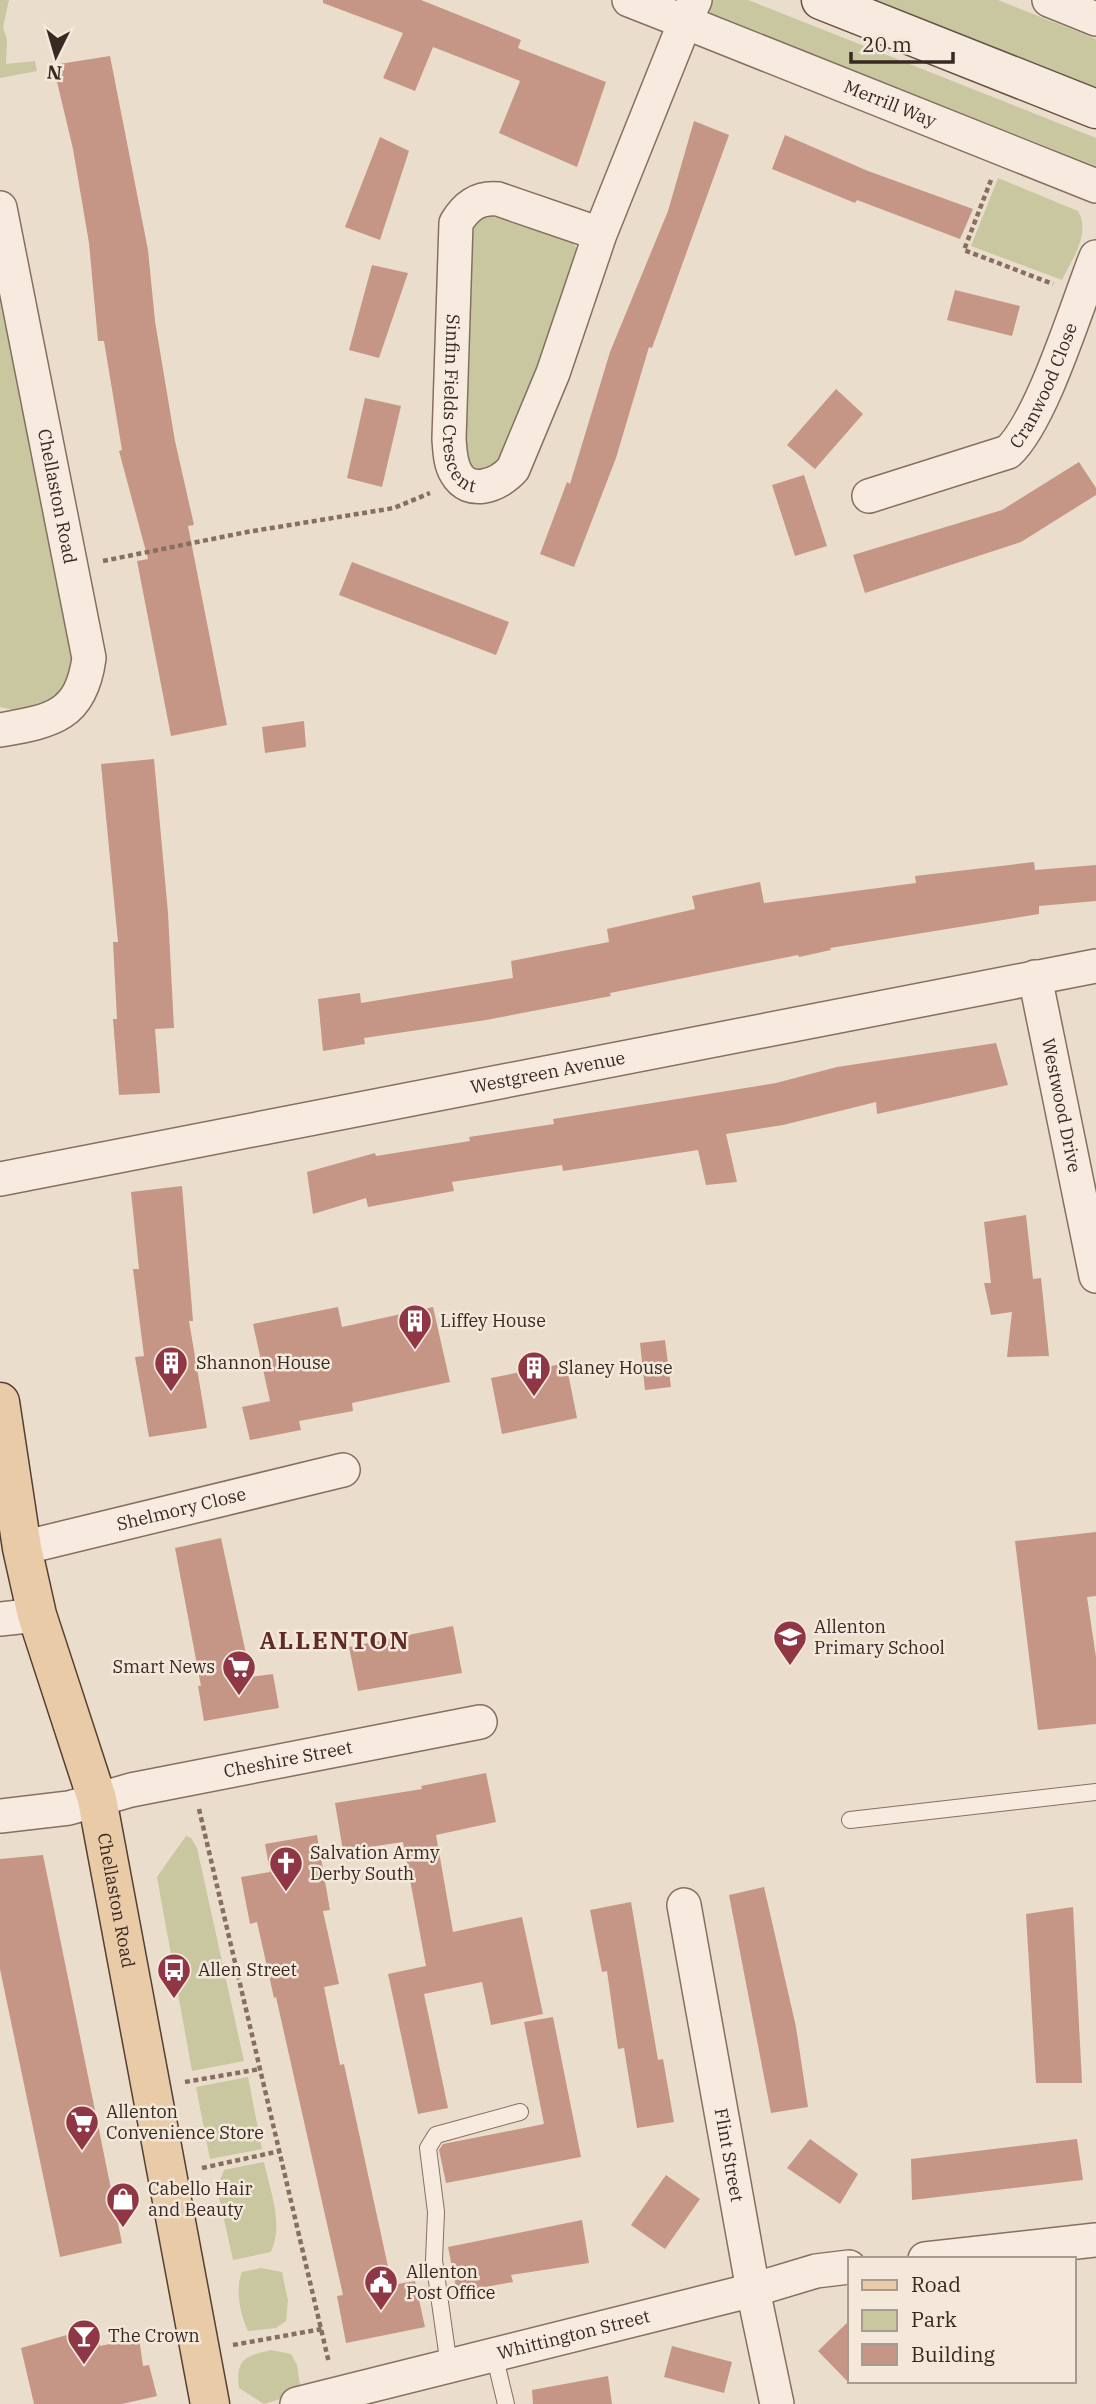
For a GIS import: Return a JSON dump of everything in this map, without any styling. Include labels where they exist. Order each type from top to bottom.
[{"type":"main road","name":"Chellaston Road","points":[[0,1402],[22,1548],[37,1615],[97,1799],[203,2353],[210,2404]]},
{"type":"street","name":"Merrill Way","points":[[629,0],[690,11],[1002,149],[1096,186]]},
{"type":"street","points":[[821,0],[1096,109]]},
{"type":"street","points":[[1049,0],[1096,19]]},
{"type":"street","name":"Sinfin Fields Crescent","points":[[600,234],[498,199],[485,198],[463,212],[456,223],[449,439],[452,464],[464,482],[477,487],[504,480],[513,469],[553,373],[600,234],[690,11]]},
{"type":"street","name":"Chellaston Road","points":[[0,208],[25,347],[44,421],[89,659],[86,682],[75,702],[58,716],[0,730]]},
{"type":"street","name":"Cranwood Close","points":[[869,496],[1008,452],[1016,444],[1034,415],[1096,257]]},
{"type":"street","name":"Westgreen Avenue","points":[[0,1179],[1096,966]]},
{"type":"street","name":"Westwood Drive","points":[[1035,977],[1096,1276]]},
{"type":"street","name":"Shelmory Close","points":[[22,1548],[343,1470]]},
{"type":"street","points":[[0,1619],[37,1615]]},
{"type":"street","name":"Cheshire Street","points":[[97,1799],[480,1722]]},
{"type":"street","points":[[0,1816],[69,1808],[97,1799]]},
{"type":"street","name":"Flint Street","points":[[684,1905],[753,2290],[777,2404]]},
{"type":"street","points":[[943,2257],[1096,2240]]},
{"type":"street","name":"Whittington Street","points":[[297,2404],[753,2290],[816,2271],[848,2267]]},
{"type":"lane","points":[[850,1820],[1096,1792]]},
{"type":"lane","points":[[449,2366],[434,2260],[436,2212],[428,2148],[436,2135],[520,2112]]},
{"type":"lane","points":[[495,2354],[506,2404]]},
{"type":"path","points":[[1002,149],[964,250],[1081,295]]},
{"type":"path","points":[[73,568],[247,532],[394,508],[431,492],[457,475]]},
{"type":"path","points":[[191,1778],[336,2395]]},
{"type":"path","points":[[151,2088],[260,2069]]},
{"type":"path","points":[[167,2176],[280,2151]]},
{"type":"path","points":[[233,2345],[322,2329]]},
{"type":"green space","points":[[0,0],[9,0],[3,27],[7,40],[6,64],[35,61],[37,71],[0,78]]},
{"type":"green space","points":[[709,0],[748,0],[1096,138],[1096,166],[711,14],[707,4]]},
{"type":"green space","points":[[860,0],[998,0],[1096,39],[1096,91]]},
{"type":"green space","points":[[998,178],[1078,211],[1081,237],[1062,280],[971,246]]},
{"type":"green space","points":[[490,216],[570,241],[578,249],[580,262],[500,463],[480,476],[463,462],[471,226],[478,219]]},
{"type":"green space","points":[[0,284],[77,665],[55,701],[18,711],[0,707]]},
{"type":"green space","points":[[186,1836],[191,1838],[197,1848],[244,2061],[192,2071],[157,1877]]},
{"type":"green space","points":[[248,2077],[262,2149],[210,2159],[196,2087]]},
{"type":"green space","points":[[264,2162],[275,2207],[275,2241],[271,2252],[233,2260],[217,2188],[224,2170]]},
{"type":"green space","points":[[261,2268],[282,2272],[288,2301],[286,2321],[276,2328],[248,2331],[239,2301],[240,2278],[242,2272]]},
{"type":"green space","points":[[271,2350],[291,2354],[297,2365],[300,2385],[293,2395],[264,2404],[239,2388],[239,2370],[244,2360]]},
{"type":"building","points":[[323,0],[421,0],[521,40],[518,48],[606,82],[577,167],[499,133],[520,81],[433,47],[415,91],[383,78],[403,33],[323,3]]},
{"type":"building","points":[[110,56],[148,250],[155,321],[175,441],[194,525],[188,526],[227,725],[171,736],[137,561],[148,559],[119,451],[122,450],[104,341],[98,341],[89,243],[73,149],[53,65]]},
{"type":"building","points":[[694,121],[729,135],[652,348],[649,347],[616,458],[574,567],[540,554],[567,482],[570,484],[610,352],[668,211]]},
{"type":"building","points":[[785,135],[868,171],[973,209],[960,239],[857,200],[855,203],[772,169]]},
{"type":"building","points":[[380,137],[409,151],[380,240],[345,227]]},
{"type":"building","points":[[372,265],[408,273],[379,358],[349,350]]},
{"type":"building","points":[[955,290],[1020,306],[1012,336],[947,320]]},
{"type":"building","points":[[836,389],[863,414],[815,469],[787,445]]},
{"type":"building","points":[[365,398],[401,406],[382,487],[347,478]]},
{"type":"building","points":[[1079,462],[1096,488],[1096,495],[1021,542],[865,593],[853,555],[1002,510]]},
{"type":"building","points":[[804,475],[827,546],[795,556],[772,485]]},
{"type":"building","points":[[352,562],[509,622],[496,655],[339,595]]},
{"type":"building","points":[[304,721],[306,747],[265,753],[262,727]]},
{"type":"building","points":[[154,759],[168,913],[174,1028],[155,1029],[160,1093],[119,1095],[113,1019],[117,1019],[113,942],[118,942],[101,764]]},
{"type":"building","points":[[1034,862],[1035,870],[1096,865],[1096,901],[1039,906],[1039,914],[830,948],[831,950],[799,957],[798,955],[610,993],[611,996],[486,1020],[364,1038],[365,1044],[323,1051],[318,999],[360,993],[361,1003],[513,978],[511,961],[609,942],[607,929],[695,909],[692,896],[760,882],[764,903],[916,883],[915,876]]},
{"type":"building","points":[[996,1043],[1008,1085],[877,1114],[876,1102],[783,1125],[726,1134],[737,1182],[706,1185],[698,1150],[563,1171],[562,1165],[452,1182],[454,1191],[368,1207],[366,1198],[313,1214],[307,1172],[375,1153],[376,1156],[470,1141],[469,1137],[554,1124],[553,1119],[776,1083],[837,1067]]},
{"type":"building","points":[[182,1186],[193,1321],[189,1321],[207,1428],[149,1437],[135,1357],[144,1356],[133,1269],[139,1269],[131,1192]]},
{"type":"building","points":[[1026,1215],[1033,1279],[1041,1278],[1049,1356],[1007,1357],[1012,1312],[991,1315],[984,1283],[991,1283],[984,1222]]},
{"type":"building","points":[[338,1307],[342,1327],[433,1307],[450,1382],[352,1403],[353,1411],[299,1421],[301,1430],[250,1440],[242,1407],[270,1401],[253,1324]]},
{"type":"building","points":[[665,1340],[671,1387],[645,1390],[640,1343]]},
{"type":"building","name":"Slaney House","points":[[566,1363],[577,1418],[502,1434],[491,1378]]},
{"type":"building","points":[[1096,1532],[1096,1596],[1087,1597],[1096,1657],[1096,1724],[1038,1730],[1015,1541]]},
{"type":"building","points":[[221,1538],[251,1677],[273,1674],[279,1708],[204,1721],[198,1686],[201,1686],[175,1548]]},
{"type":"building","points":[[453,1626],[462,1673],[358,1691],[349,1647]]},
{"type":"building","points":[[486,1773],[496,1822],[436,1835],[453,1932],[522,1917],[543,2014],[491,2025],[482,1982],[424,1994],[448,2108],[418,2114],[388,1974],[426,1966],[403,1842],[343,1851],[335,1803],[422,1789],[421,1786]]},
{"type":"building","points":[[317,1835],[330,1910],[323,1911],[339,1984],[324,1987],[340,2065],[344,2064],[392,2285],[415,2281],[425,2327],[346,2343],[337,2296],[343,2295],[276,1997],[274,1998],[257,1922],[250,1924],[241,1877],[270,1872],[265,1844]]},
{"type":"building","points":[[43,1855],[122,2243],[60,2257],[0,1969],[0,1859]]},
{"type":"building","points":[[764,1887],[796,2027],[808,2107],[771,2113],[729,1895]]},
{"type":"building","points":[[631,1902],[658,2060],[663,2059],[674,2122],[637,2128],[624,2048],[618,2049],[607,1971],[602,1972],[590,1910]]},
{"type":"building","points":[[1073,1907],[1082,2083],[1036,2083],[1026,1914]]},
{"type":"building","points":[[553,2017],[581,2157],[446,2183],[439,2150],[443,2144],[544,2124],[524,2022]]},
{"type":"building","points":[[810,2139],[858,2174],[840,2204],[787,2168]]},
{"type":"building","points":[[1077,2139],[1083,2180],[912,2200],[911,2159]]},
{"type":"building","points":[[666,2175],[700,2199],[665,2249],[631,2225]]},
{"type":"building","points":[[582,2220],[589,2263],[511,2275],[513,2282],[457,2292],[448,2247]]},
{"type":"building","points":[[848,2322],[848,2382],[818,2351]]},
{"type":"building","name":"The Crown","points":[[95,2327],[100,2346],[139,2338],[143,2366],[149,2365],[157,2396],[122,2404],[34,2404],[21,2348]]},
{"type":"building","points":[[672,2346],[732,2362],[724,2393],[664,2377]]},
{"type":"building","points":[[608,2376],[612,2404],[533,2404],[532,2390]]},
{"type":"place","name":"Liffey House","points":[[415,1351]]},
{"type":"place","name":"Shannon House","points":[[171,1393]]},
{"type":"place","name":"Slaney House","points":[[534,1398]]},
{"type":"place","name":"Allenton Primary School","points":[[790,1667]]},
{"type":"place","name":"Smart News","points":[[239,1697]]},
{"type":"place","name":"Salvation Army Derby South","points":[[286,1893]]},
{"type":"place","name":"Allen Street","points":[[174,2000]]},
{"type":"place","name":"Allenton Convenience Store","points":[[82,2152]]},
{"type":"place","name":"Cabello Hair and Beauty","points":[[123,2229]]},
{"type":"place","name":"Allenton Post Office","points":[[381,2312]]},
{"type":"place","name":"The Crown","points":[[84,2366]]},
{"type":"district","name":"ALLENTON","points":[[335,1641]]}]
